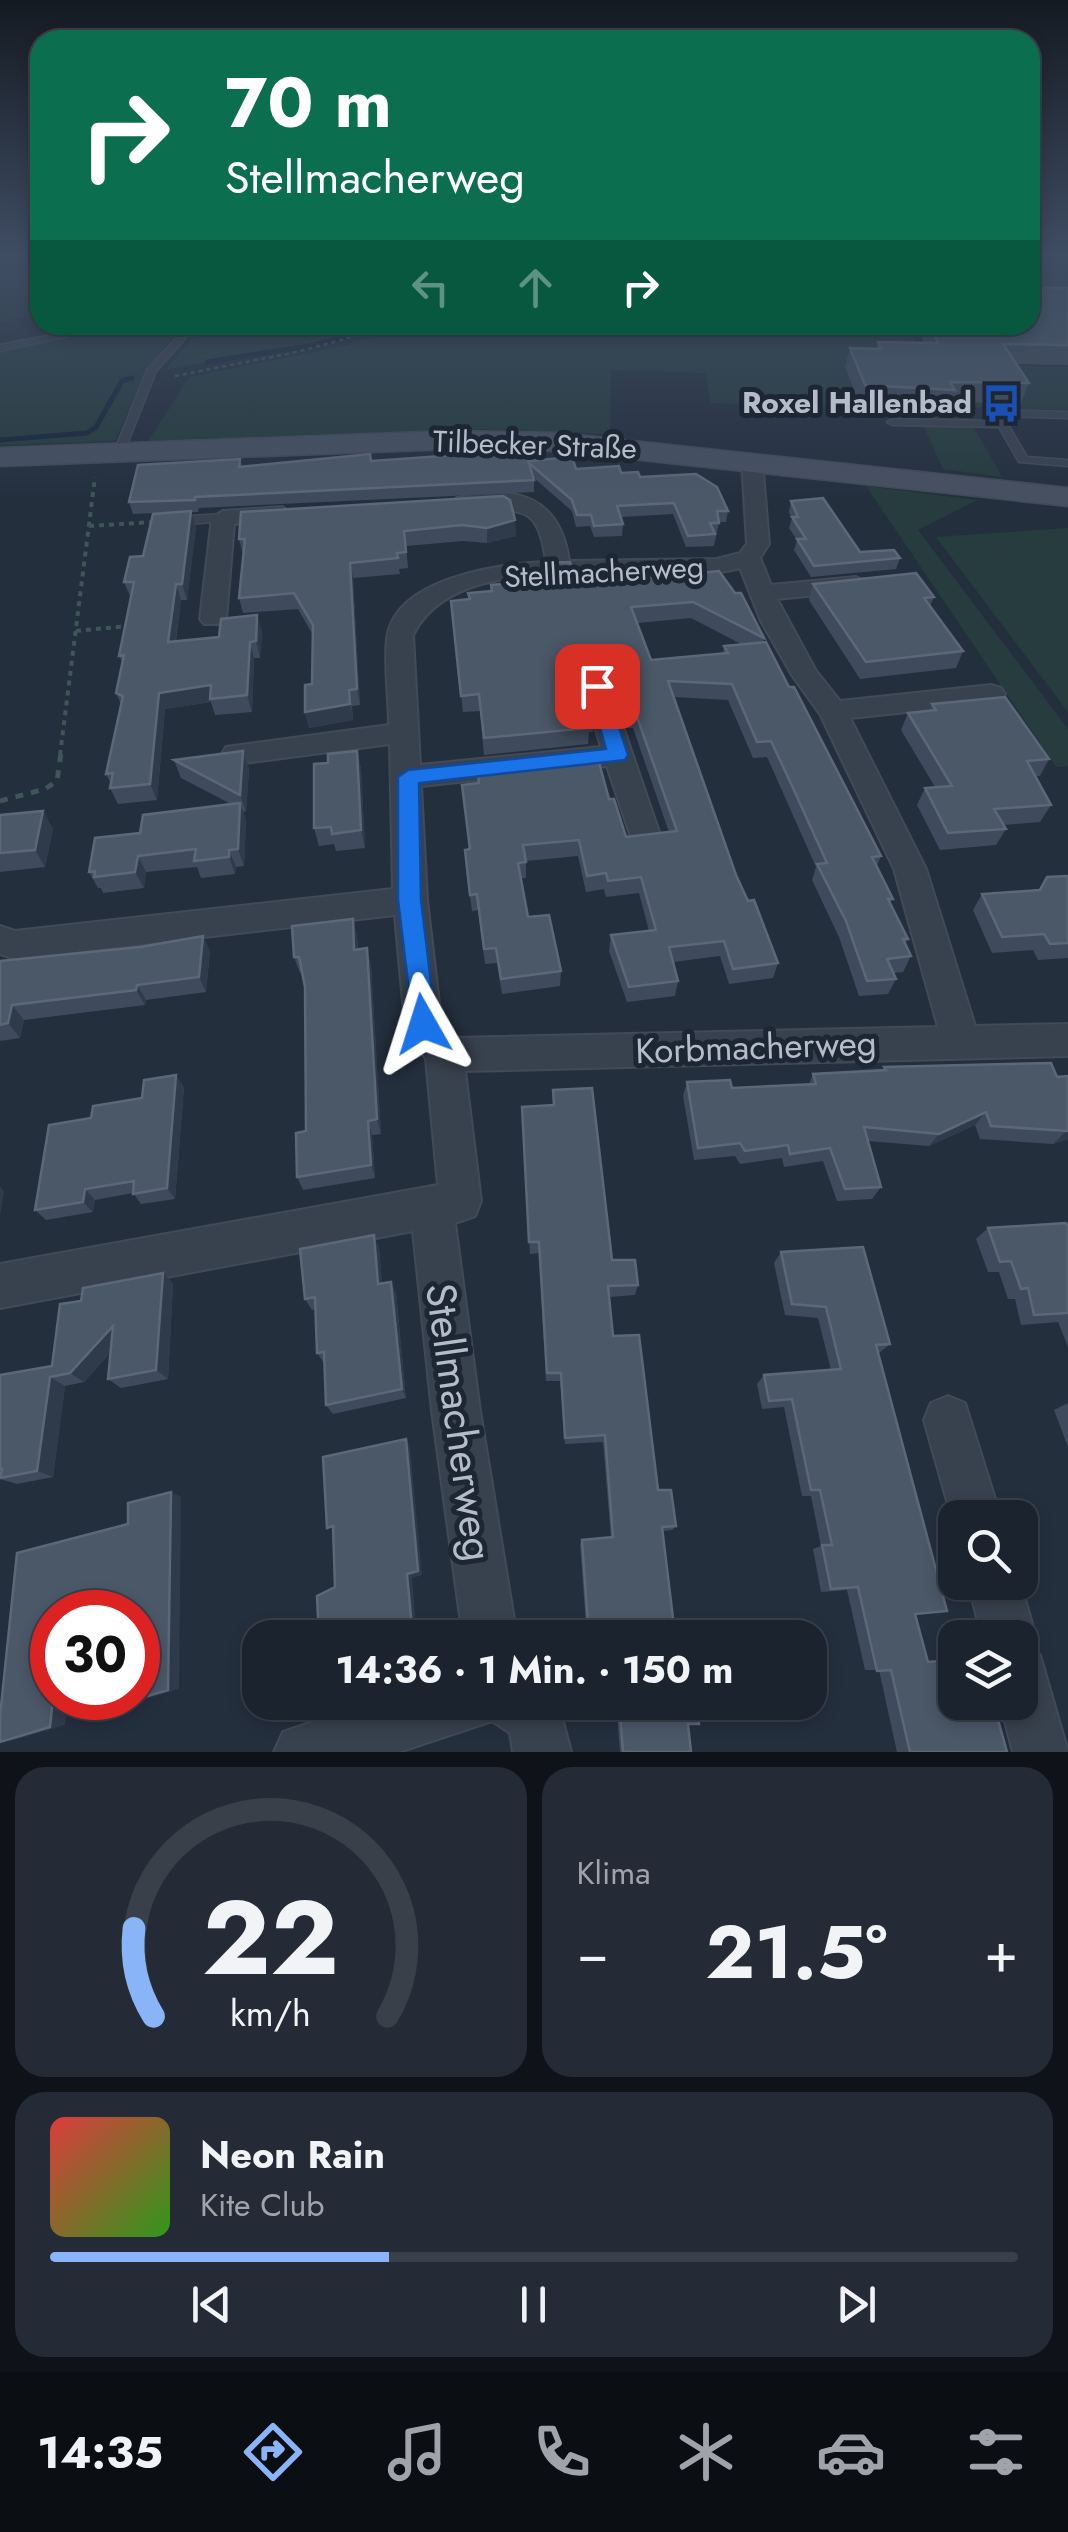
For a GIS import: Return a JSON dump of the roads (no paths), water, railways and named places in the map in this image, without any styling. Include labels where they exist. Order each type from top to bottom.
[{"type":"main road","name":"Tilbecker Straße","points":[[0,456],[510,440],[614,446],[1068,497]]},
{"type":"street","points":[[752,461],[758,544],[748,558],[761,593],[804,675],[833,711],[910,869],[961,1042]]},
{"type":"street","points":[[449,504],[505,501],[536,510],[550,524],[559,570]]},
{"type":"street","points":[[212,619],[223,518],[298,513]]},
{"type":"street","name":"Stellmacherweg","points":[[487,1620],[456,1411],[432,1206],[460,1201],[444,1055],[423,1024],[410,900],[400,635],[414,610],[440,592],[471,580],[559,570],[714,567],[748,558]]},
{"type":"street","points":[[761,593],[874,582]]},
{"type":"street","points":[[597,686],[644,835]]},
{"type":"street","points":[[833,711],[991,694]]},
{"type":"street","points":[[236,754],[404,733]]},
{"type":"street","points":[[408,777],[618,755]]},
{"type":"street","points":[[0,940],[15,944],[410,900]]},
{"type":"street","name":"Korbmacherweg","points":[[444,1055],[1068,1040]]},
{"type":"street","points":[[0,1286],[432,1206]]},
{"type":"street","points":[[948,1420],[971,1500]]},
{"type":"street","points":[[302,1752],[410,1720]]},
{"type":"street","points":[[537,1720],[542,1752]]},
{"type":"street","points":[[1033,1720],[1042,1752]]},
{"type":"lane","points":[[0,348],[61,336]]},
{"type":"lane","points":[[119,452],[152,370],[183,336]]},
{"type":"lane","points":[[1068,415],[996,413],[1023,460],[1068,464]]},
{"type":"lane","points":[[892,422],[1002,424]]},
{"type":"lane","points":[[153,522],[223,518]]},
{"type":"waterway","points":[[207,362],[315,345],[347,336]]},
{"type":"waterway","points":[[0,440],[87,433],[96,427],[122,381],[132,378]]},
{"type":"place","name":"Roxel Hallenbad","points":[[1002,403]]}]
